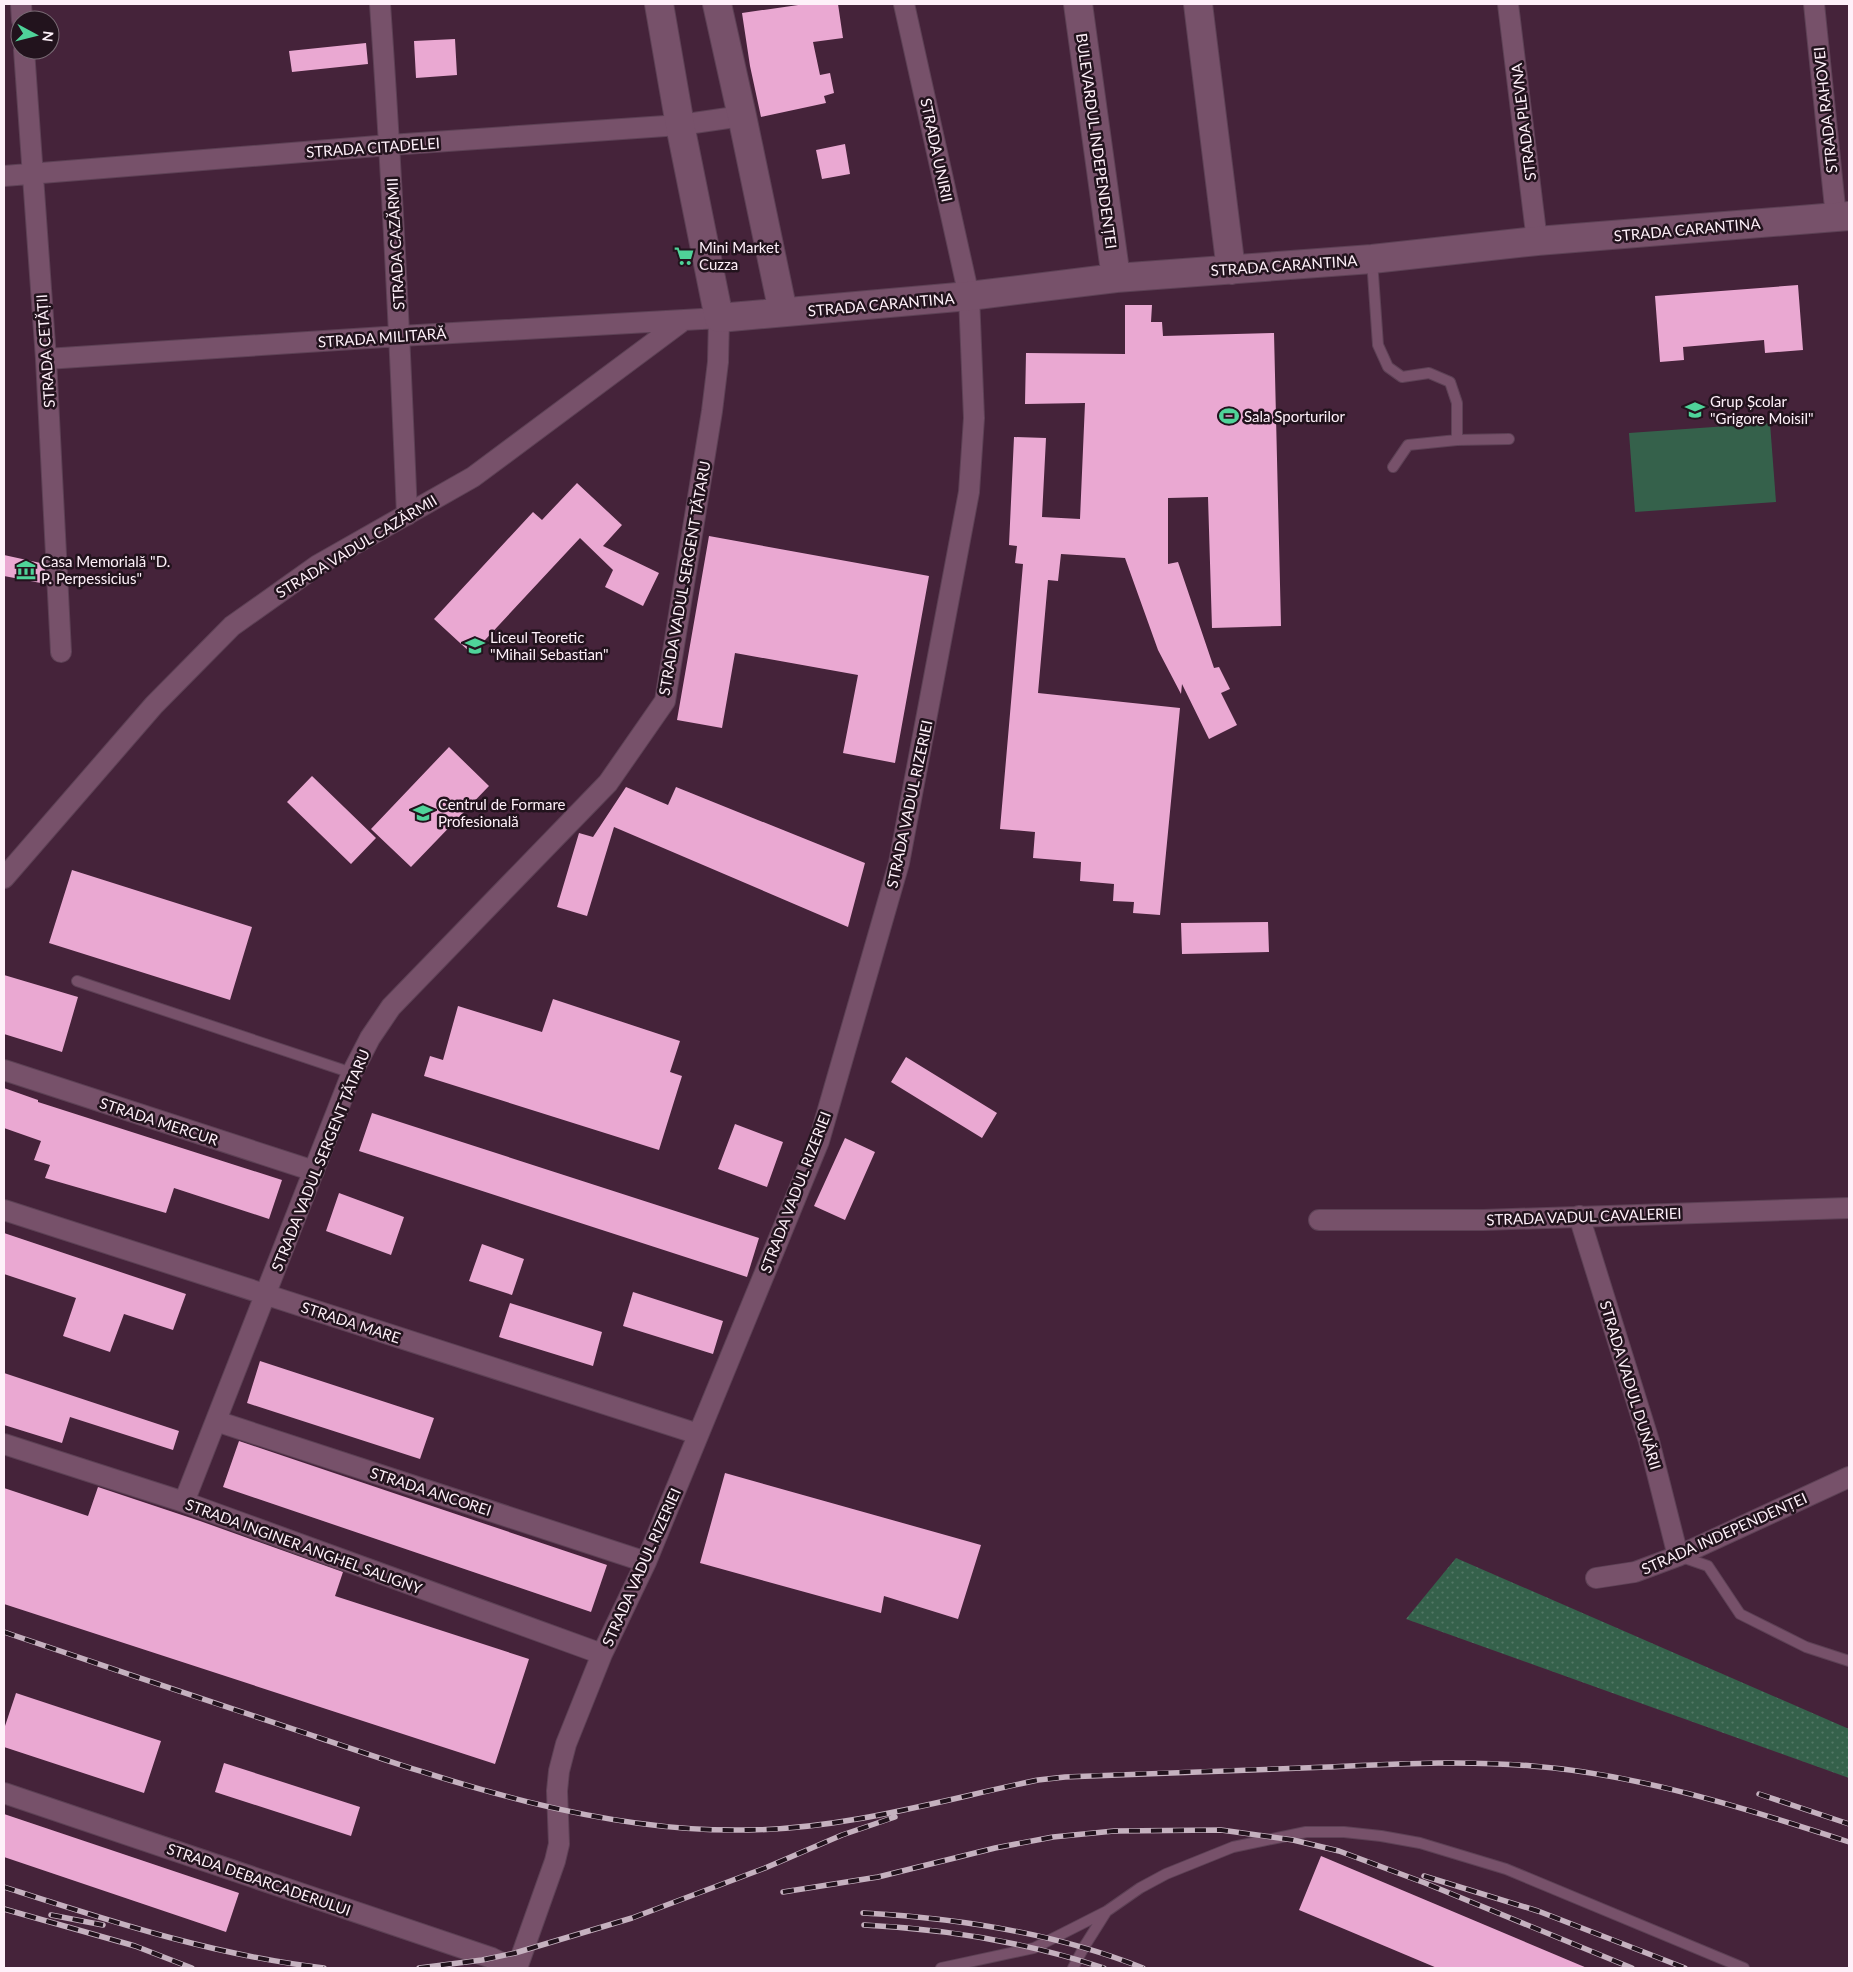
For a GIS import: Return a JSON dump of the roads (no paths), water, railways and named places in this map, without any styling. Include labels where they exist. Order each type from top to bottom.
[{"type":"main road","points":[[659,4],[680,125],[719,318]]},
{"type":"main road","points":[[717,4],[783,312]]},
{"type":"main road","name":"BULEVARDUL INDEPENDENȚEI","points":[[1078,4],[1116,278]]},
{"type":"main road","points":[[1198,4],[1231,270]]},
{"type":"main road","name":"STRADA CARANTINA","points":[[719,318],[969,296],[1116,278],[1372,258],[1538,241],[1843,216]]},
{"type":"street","name":"STRADA CAZĂRMII","points":[[380,4],[390,145],[400,336],[406,515]]},
{"type":"street","name":"STRADA UNIRII","points":[[904,4],[969,296]]},
{"type":"street","name":"STRADA PLEVNA","points":[[1508,4],[1538,241]]},
{"type":"street","name":"STRADA RAHOVEI","points":[[1814,4],[1843,216]]},
{"type":"street","name":"STRADA CETĂȚII","points":[[25,60],[46,359],[61,652]]},
{"type":"street","name":"STRADA CITADELEI","points":[[4,176],[390,145],[680,125],[742,116]]},
{"type":"street","name":"STRADA VADUL RIZERIEI","points":[[518,1968],[555,1861],[559,1844],[557,1791],[559,1771],[566,1744],[602,1654],[646,1562],[819,1141],[899,863],[969,492],[974,418],[969,296]]},
{"type":"street","name":"STRADA MILITARĂ","points":[[46,359],[719,318]]},
{"type":"street","name":"STRADA VADUL SERGENT TĂTARU","points":[[184,1502],[352,1073],[370,1038],[391,1008],[608,783],[665,700],[712,411],[718,362],[719,318]]},
{"type":"street","name":"STRADA VADUL CAZĂRMII","points":[[4,878],[154,705],[232,626],[318,565],[473,477],[684,320]]},
{"type":"street","name":"STRADA MERCUR","points":[[4,1070],[314,1172]]},
{"type":"street","name":"STRADA VADUL CAVALERIEI","points":[[1319,1220],[1483,1220],[1849,1208]]},
{"type":"street","name":"STRADA MARE","points":[[4,1210],[698,1434]]},
{"type":"street","name":"STRADA VADUL DUNĂRII","points":[[1579,1216],[1649,1441],[1678,1556]]},
{"type":"street","name":"STRADA ANCOREI","points":[[216,1421],[646,1562]]},
{"type":"street","name":"STRADA INGINER ANGHEL SALIGNY","points":[[4,1444],[184,1502],[602,1654]]},
{"type":"street","name":"STRADA INDEPENDENȚEI","points":[[1596,1578],[1635,1572],[1678,1556],[1849,1477]]},
{"type":"street","name":"STRADA DEBARCADERULUI","points":[[4,1794],[492,1958],[512,1968]]},
{"type":"lane","points":[[1372,258],[1378,345],[1388,367],[1402,377],[1429,373],[1450,382],[1456,403],[1457,440]]},
{"type":"lane","points":[[1393,467],[1408,445],[1457,440],[1509,440]]},
{"type":"lane","points":[[77,981],[352,1073]]},
{"type":"lane","points":[[1678,1556],[1708,1566],[1740,1614],[1806,1647],[1849,1661]]},
{"type":"lane","points":[[941,1968],[1034,1948],[1107,1911],[1140,1888],[1166,1874],[1233,1847],[1306,1832],[1344,1832],[1420,1843],[1506,1869],[1744,1968]]},
{"type":"lane","points":[[1073,1968],[1107,1911]]},
{"type":"railway","points":[[4,1632],[366,1754],[473,1787],[582,1814],[637,1823],[693,1829],[748,1830],[821,1825],[894,1812],[1038,1780],[1065,1777],[1404,1764],[1481,1763],[1572,1770],[1652,1785],[1772,1817],[1849,1842]]},
{"type":"railway","points":[[1759,1794],[1849,1824]]},
{"type":"railway","points":[[419,1968],[482,1960],[515,1953],[632,1918],[765,1868],[842,1835],[895,1817]]},
{"type":"railway","points":[[783,1892],[878,1877],[995,1848],[1053,1837],[1114,1831],[1221,1830],[1293,1840],[1339,1851],[1425,1883],[1632,1968]]},
{"type":"railway","points":[[1424,1876],[1538,1911],[1685,1968]]},
{"type":"railway","points":[[4,1887],[122,1924],[201,1946],[242,1955],[324,1968]]},
{"type":"railway","points":[[4,1909],[135,1946],[192,1968]]},
{"type":"railway","points":[[863,1913],[899,1915],[1006,1929],[1075,1945],[1143,1968]]},
{"type":"railway","points":[[51,1915],[103,1925]]},
{"type":"railway","points":[[864,1925],[925,1930],[985,1938],[1045,1951],[1104,1968]]},
{"type":"place","name":"Mini Market Cuzza","points":[[684,256]]},
{"type":"place","name":"Grup Școlar \"Grigore Moisil\"","points":[[1695,410]]},
{"type":"place","name":"Sala Sporturilor","points":[[1229,416]]},
{"type":"place","name":"Casa Memorială \"D. P. Perpessicius\"","points":[[26,570]]},
{"type":"place","name":"Liceul Teoretic \"Mihail Sebastian\"","points":[[475,646]]},
{"type":"place","name":"Centrul de Formare Profesională","points":[[423,813]]}]
